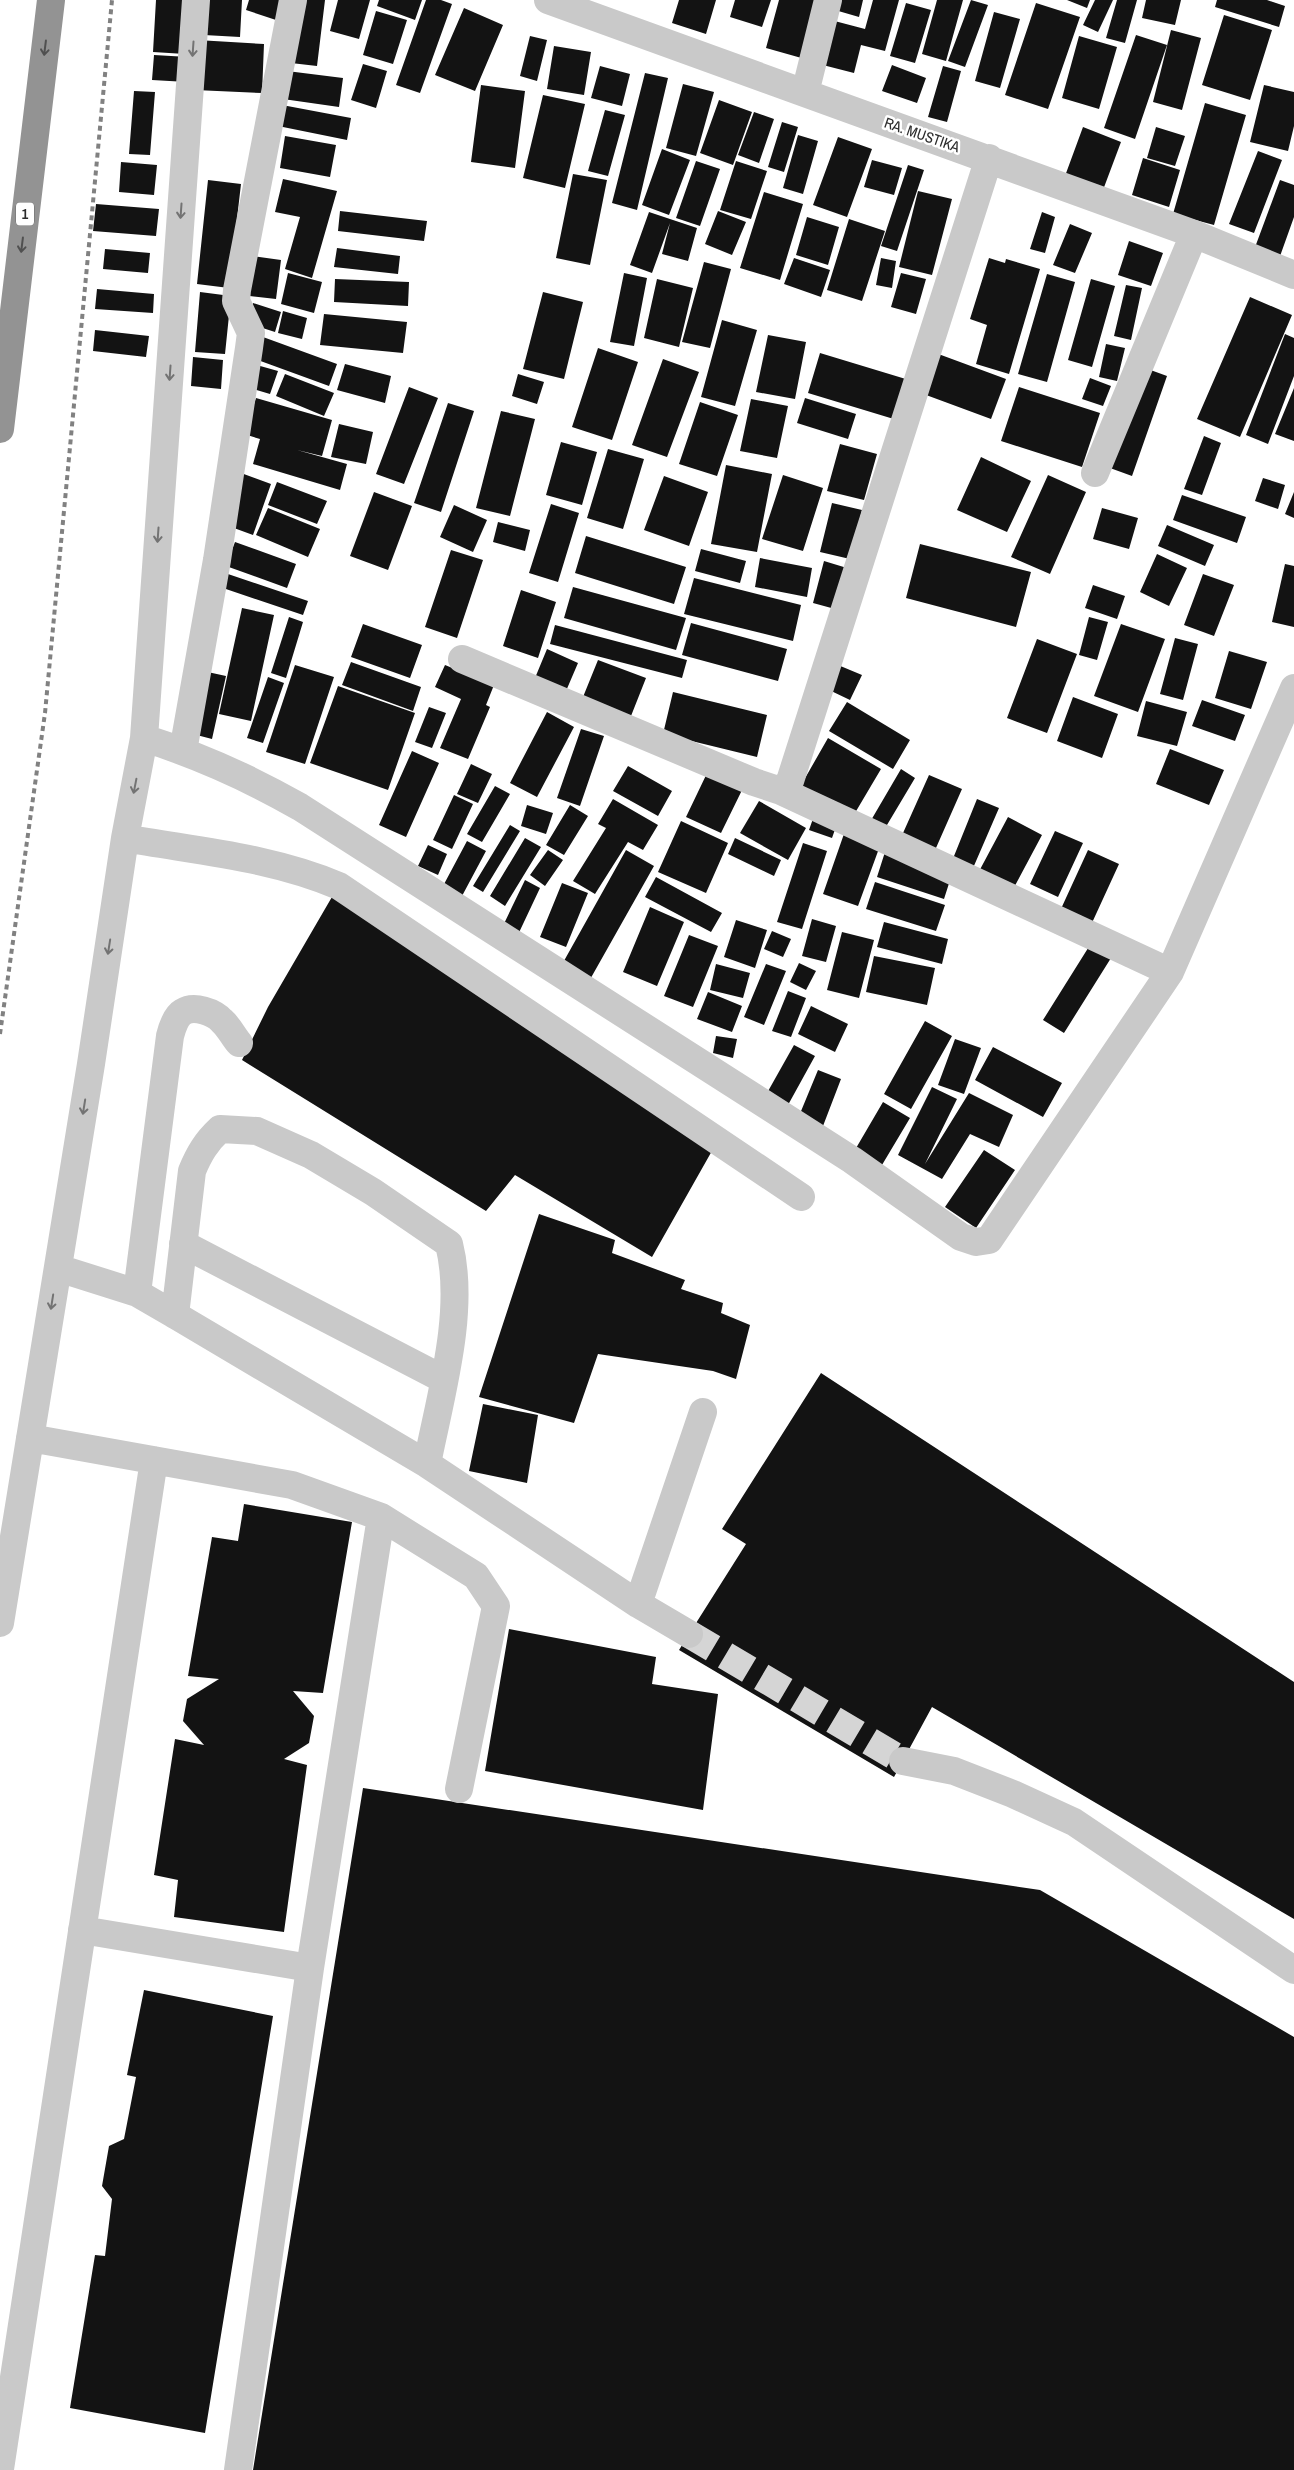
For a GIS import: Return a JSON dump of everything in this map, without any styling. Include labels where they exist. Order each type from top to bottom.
[{"type":"highway","name":"1","points":[[0,429],[51,0]]},
{"type":"street","points":[[0,1623],[125,838],[144,738],[196,0]]},
{"type":"street","points":[[183,751],[217,560],[251,333],[236,301],[237,290],[293,0]]},
{"type":"street","name":"RA. MUSTIKA","points":[[548,0],[989,158],[1194,234],[1294,275]]},
{"type":"street","points":[[805,93],[828,0]]},
{"type":"street","points":[[781,790],[790,781],[989,158]]},
{"type":"street","points":[[1095,472],[1194,234]]},
{"type":"street","points":[[462,659],[754,782],[781,790],[1170,972]]},
{"type":"street","points":[[144,738],[183,751],[277,794],[300,807],[852,1160],[961,1237],[976,1242],[989,1240],[1170,972],[1294,688]]},
{"type":"street","points":[[125,838],[307,872],[339,886],[801,1197]]},
{"type":"street","points":[[138,1293],[170,1036],[174,1024],[182,1012],[192,1008],[205,1011],[222,1020],[239,1043]]},
{"type":"street","points":[[175,1314],[192,1171],[200,1152],[220,1129],[257,1131],[311,1155],[373,1192],[449,1244],[454,1264],[455,1317],[427,1464]]},
{"type":"street","points":[[183,1244],[443,1379]]},
{"type":"street","points":[[58,1268],[138,1293],[175,1314],[427,1464],[638,1604],[689,1634]]},
{"type":"street","points":[[638,1604],[703,1412]]},
{"type":"street","points":[[30,1438],[292,1485],[381,1517],[476,1576],[496,1606],[459,1789]]},
{"type":"street","points":[[0,2469],[154,1460]]},
{"type":"street","points":[[238,2470],[310,1968],[381,1517]]},
{"type":"street","points":[[903,1761],[954,1770],[1074,1822],[1294,1970]]},
{"type":"street","points":[[82,1930],[310,1968]]},
{"type":"building","points":[[156,0],[188,0],[185,54],[153,52]]},
{"type":"building","points":[[206,0],[242,0],[240,37],[204,35]]},
{"type":"building","points":[[249,0],[282,0],[276,20],[246,10]]},
{"type":"building","points":[[300,0],[325,0],[317,66],[291,63]]},
{"type":"building","points":[[338,0],[370,0],[359,39],[330,31]]},
{"type":"building","points":[[379,0],[422,0],[415,20],[377,6]]},
{"type":"building","points":[[426,0],[441,0],[452,4],[420,93],[396,85]]},
{"type":"building","points":[[679,0],[716,0],[706,34],[672,23]]},
{"type":"building","points":[[735,0],[771,0],[762,27],[730,17]]},
{"type":"building","points":[[779,0],[821,0],[805,59],[766,48]]},
{"type":"building","points":[[830,0],[863,0],[859,17],[828,8]]},
{"type":"building","points":[[873,0],[899,0],[885,51],[861,45],[854,73],[815,63],[827,19],[865,29]]},
{"type":"building","points":[[937,0],[963,0],[946,61],[922,54]]},
{"type":"building","points":[[971,0],[988,5],[965,67],[948,61]]},
{"type":"building","points":[[1067,0],[1090,0],[1087,8]]},
{"type":"building","points":[[1095,0],[1113,0],[1098,32],[1083,25]]},
{"type":"building","points":[[1117,0],[1137,0],[1125,43],[1106,38]]},
{"type":"building","points":[[1146,0],[1181,0],[1175,25],[1142,18]]},
{"type":"building","points":[[1217,0],[1267,0],[1285,6],[1279,27],[1215,7]]},
{"type":"building","points":[[906,3],[931,10],[915,63],[890,56]]},
{"type":"building","points":[[1036,3],[1080,17],[1048,109],[1005,95]]},
{"type":"building","points":[[464,8],[503,25],[475,91],[435,75]]},
{"type":"building","points":[[376,11],[407,20],[393,64],[363,55]]},
{"type":"building","points":[[994,12],[1020,19],[1000,88],[975,81]]},
{"type":"building","points":[[1224,15],[1272,30],[1250,100],[1202,85]]},
{"type":"building","points":[[1171,30],[1201,38],[1182,110],[1153,102]]},
{"type":"building","points":[[1136,35],[1167,45],[1135,139],[1104,128]]},
{"type":"building","points":[[530,36],[547,40],[537,81],[520,76]]},
{"type":"building","points":[[1079,36],[1117,47],[1099,109],[1062,98]]},
{"type":"building","points":[[197,40],[264,44],[262,93],[195,90]]},
{"type":"building","points":[[554,46],[591,52],[584,95],[547,89]]},
{"type":"building","points":[[154,55],[188,57],[187,82],[152,80]]},
{"type":"building","points":[[363,64],[387,71],[376,108],[351,100]]},
{"type":"building","points":[[892,65],[926,78],[917,103],[882,91]]},
{"type":"building","points":[[600,66],[630,74],[622,106],[591,98]]},
{"type":"building","points":[[943,66],[961,71],[947,122],[928,117]]},
{"type":"building","points":[[287,71],[343,78],[339,107],[283,99]]},
{"type":"building","points":[[645,73],[668,78],[637,210],[612,203]]},
{"type":"building","points":[[683,84],[714,92],[696,156],[666,148]]},
{"type":"building","points":[[481,85],[525,91],[515,168],[471,162]]},
{"type":"building","points":[[1264,85],[1294,92],[1294,126],[1288,151],[1250,142]]},
{"type":"building","points":[[134,91],[155,92],[150,155],[129,154]]},
{"type":"building","points":[[543,95],[585,104],[565,188],[523,178]]},
{"type":"building","points":[[719,100],[752,112],[733,165],[700,153]]},
{"type":"building","points":[[1205,103],[1246,115],[1214,225],[1173,214]]},
{"type":"building","points":[[282,105],[351,118],[347,140],[278,126]]},
{"type":"building","points":[[605,110],[625,115],[608,176],[588,171]]},
{"type":"building","points":[[754,112],[774,119],[759,163],[738,155]]},
{"type":"building","points":[[782,122],[798,127],[784,172],[768,167]]},
{"type":"building","points":[[1083,127],[1121,142],[1103,190],[1065,176]]},
{"type":"building","points":[[1156,127],[1185,136],[1175,166],[1147,158]]},
{"type":"building","points":[[798,135],[818,141],[803,194],[783,188]]},
{"type":"building","points":[[285,136],[336,145],[330,177],[280,168]]},
{"type":"building","points":[[838,137],[872,149],[847,217],[813,205]]},
{"type":"building","points":[[662,149],[690,160],[669,215],[642,205]]},
{"type":"building","points":[[1258,151],[1282,160],[1254,233],[1229,224]]},
{"type":"building","points":[[1143,158],[1180,170],[1169,207],[1132,195]]},
{"type":"building","points":[[872,160],[902,168],[894,195],[864,187]]},
{"type":"building","points":[[696,161],[720,169],[700,226],[676,218]]},
{"type":"building","points":[[736,161],[767,171],[751,219],[720,210]]},
{"type":"building","points":[[121,162],[157,165],[154,195],[119,192]]},
{"type":"building","points":[[908,165],[924,170],[897,251],[881,246]]},
{"type":"building","points":[[573,174],[607,180],[590,265],[556,258]]},
{"type":"building","points":[[283,179],[337,191],[312,278],[285,269],[300,217],[275,212]]},
{"type":"building","points":[[208,180],[241,184],[229,288],[197,284]]},
{"type":"building","points":[[1280,180],[1294,185],[1294,217],[1279,259],[1254,250]]},
{"type":"building","points":[[918,191],[952,199],[932,275],[899,267]]},
{"type":"building","points":[[764,192],[803,204],[780,280],[740,268]]},
{"type":"building","points":[[96,204],[159,209],[156,236],[93,231]]},
{"type":"building","points":[[340,211],[427,221],[424,241],[338,231]]},
{"type":"building","points":[[718,211],[746,222],[732,255],[705,244]]},
{"type":"building","points":[[649,212],[697,228],[688,261],[662,254],[670,223],[652,273],[630,265]]},
{"type":"building","points":[[1042,212],[1055,217],[1045,253],[1030,249]]},
{"type":"building","points":[[807,217],[839,227],[828,265],[796,255]]},
{"type":"building","points":[[849,219],[885,231],[862,301],[827,290]]},
{"type":"building","points":[[1070,224],[1092,233],[1075,273],[1053,265]]},
{"type":"building","points":[[1129,241],[1163,253],[1151,286],[1118,275]]},
{"type":"building","points":[[337,248],[400,256],[398,274],[334,267]]},
{"type":"building","points":[[105,249],[150,253],[148,273],[103,269]]},
{"type":"building","points":[[246,255],[281,260],[276,299],[241,295]]},
{"type":"building","points":[[794,258],[830,270],[821,297],[784,284]]},
{"type":"building","points":[[881,258],[896,261],[892,288],[876,285]]},
{"type":"building","points":[[989,258],[1005,263],[1006,259],[1040,269],[1009,374],[976,364],[987,325],[970,319]]},
{"type":"building","points":[[704,262],[731,269],[710,348],[682,342]]},
{"type":"building","points":[[288,273],[322,282],[314,313],[281,304]]},
{"type":"building","points":[[624,273],[647,278],[634,346],[610,342]]},
{"type":"building","points":[[901,273],[926,279],[916,314],[891,307]]},
{"type":"building","points":[[1047,274],[1075,282],[1047,382],[1018,374]]},
{"type":"building","points":[[335,279],[409,282],[408,306],[334,302]]},
{"type":"building","points":[[657,279],[693,288],[679,347],[644,338]]},
{"type":"building","points":[[1091,279],[1115,286],[1092,367],[1068,360]]},
{"type":"building","points":[[1126,285],[1142,288],[1131,340],[1114,336]]},
{"type":"building","points":[[97,289],[154,294],[153,313],[95,309]]},
{"type":"building","points":[[200,292],[231,296],[225,354],[195,352]]},
{"type":"building","points":[[543,292],[583,302],[564,379],[523,369]]},
{"type":"building","points":[[1250,297],[1292,315],[1240,437],[1197,419]]},
{"type":"building","points":[[253,303],[281,312],[275,332],[247,323]]},
{"type":"building","points":[[283,311],[307,318],[302,339],[278,333]]},
{"type":"building","points":[[324,314],[407,322],[403,353],[320,345]]},
{"type":"building","points":[[722,320],[757,330],[735,406],[701,397]]},
{"type":"building","points":[[95,330],[149,336],[146,357],[93,351]]},
{"type":"building","points":[[1285,334],[1294,338],[1294,376],[1268,444],[1246,435]]},
{"type":"building","points":[[768,335],[806,342],[795,399],[756,392]]},
{"type":"building","points":[[263,337],[337,364],[329,386],[255,359]]},
{"type":"building","points":[[1106,344],[1125,348],[1117,381],[1099,377]]},
{"type":"building","points":[[598,348],[638,362],[612,440],[572,427]]},
{"type":"building","points":[[933,352],[1006,379],[991,419],[918,392]]},
{"type":"building","points":[[820,353],[909,380],[897,420],[808,393]]},
{"type":"building","points":[[193,357],[223,360],[221,389],[191,386]]},
{"type":"building","points":[[663,359],[699,372],[667,457],[632,445]]},
{"type":"building","points":[[253,364],[278,371],[270,394],[246,387]]},
{"type":"building","points":[[345,364],[391,376],[385,403],[337,390]]},
{"type":"building","points":[[1145,368],[1167,376],[1132,476],[1110,468]]},
{"type":"building","points":[[285,374],[334,393],[324,416],[276,396]]},
{"type":"building","points":[[518,374],[544,382],[537,404],[512,396]]},
{"type":"building","points":[[1090,378],[1111,386],[1103,406],[1082,399]]},
{"type":"building","points":[[409,387],[438,398],[404,484],[376,474]]},
{"type":"building","points":[[1019,387],[1100,413],[1082,467],[1001,441]]},
{"type":"building","points":[[1294,388],[1294,441],[1275,434]]},
{"type":"building","points":[[256,398],[332,420],[322,456],[297,450],[347,464],[340,490],[253,464],[260,439],[244,434]]},
{"type":"building","points":[[805,398],[856,414],[848,439],[797,423]]},
{"type":"building","points":[[751,399],[788,406],[777,458],[740,451]]},
{"type":"building","points":[[700,402],[738,415],[717,476],[679,464]]},
{"type":"building","points":[[448,403],[474,411],[441,512],[414,503]]},
{"type":"building","points":[[501,411],[535,419],[510,516],[476,508]]},
{"type":"building","points":[[339,424],[373,432],[366,464],[331,457]]},
{"type":"building","points":[[1204,436],[1221,443],[1202,495],[1184,489]]},
{"type":"building","points":[[561,442],[597,452],[582,505],[546,495]]},
{"type":"building","points":[[840,444],[877,454],[864,500],[827,491]]},
{"type":"building","points":[[608,449],[644,459],[623,529],[587,518]]},
{"type":"building","points":[[981,457],[1031,481],[1007,532],[957,510]]},
{"type":"building","points":[[726,465],[772,474],[757,552],[711,544]]},
{"type":"building","points":[[241,473],[271,484],[253,535],[223,524]]},
{"type":"building","points":[[783,475],[823,488],[803,551],[762,539]]},
{"type":"building","points":[[1048,475],[1086,492],[1050,574],[1011,557]]},
{"type":"building","points":[[664,476],[708,492],[689,546],[644,530]]},
{"type":"building","points":[[1263,478],[1285,485],[1278,509],[1255,501]]},
{"type":"building","points":[[277,482],[327,501],[317,524],[268,505]]},
{"type":"building","points":[[374,492],[412,506],[388,570],[350,556]]},
{"type":"building","points":[[1294,492],[1294,518],[1285,514]]},
{"type":"building","points":[[1182,495],[1246,517],[1237,543],[1173,520]]},
{"type":"building","points":[[832,503],[862,510],[850,559],[820,552]]},
{"type":"building","points":[[551,504],[579,513],[558,582],[529,573]]},
{"type":"building","points":[[454,505],[487,520],[473,552],[440,537]]},
{"type":"building","points":[[268,508],[320,529],[308,557],[256,535]]},
{"type":"building","points":[[1102,508],[1138,518],[1129,549],[1093,539]]},
{"type":"building","points":[[498,522],[530,530],[525,551],[493,542]]},
{"type":"building","points":[[1167,525],[1214,545],[1205,566],[1158,546]]},
{"type":"building","points":[[586,536],[686,567],[674,604],[575,573]]},
{"type":"building","points":[[235,542],[296,564],[287,588],[226,566]]},
{"type":"building","points":[[920,544],[1031,572],[1016,627],[906,598]]},
{"type":"building","points":[[701,549],[746,561],[740,583],[695,571]]},
{"type":"building","points":[[451,550],[483,560],[457,638],[425,627]]},
{"type":"building","points":[[1157,554],[1187,568],[1169,606],[1140,592]]},
{"type":"building","points":[[760,558],[812,568],[807,597],[755,587]]},
{"type":"building","points":[[824,561],[847,568],[835,609],[813,603]]},
{"type":"building","points":[[1285,564],[1294,566],[1294,627],[1272,622]]},
{"type":"building","points":[[225,573],[308,601],[303,615],[220,587]]},
{"type":"building","points":[[1203,574],[1234,585],[1214,636],[1184,625]]},
{"type":"building","points":[[694,578],[801,605],[793,641],[684,614]]},
{"type":"building","points":[[1093,585],[1125,596],[1117,619],[1085,608]]},
{"type":"building","points":[[573,587],[686,618],[676,650],[564,618]]},
{"type":"building","points":[[521,590],[556,602],[538,658],[503,646]]},
{"type":"building","points":[[242,608],[274,615],[251,721],[219,714]]},
{"type":"building","points":[[289,617],[303,622],[286,678],[271,673]]},
{"type":"building","points":[[1089,617],[1108,622],[1097,660],[1079,655]]},
{"type":"building","points":[[691,623],[787,649],[778,681],[682,655]]},
{"type":"building","points":[[363,624],[422,645],[410,678],[351,657]]},
{"type":"building","points":[[1121,624],[1165,639],[1138,712],[1094,696]]},
{"type":"building","points":[[555,625],[687,660],[682,678],[550,644]]},
{"type":"building","points":[[1175,638],[1198,644],[1183,700],[1160,694]]},
{"type":"building","points":[[1037,639],[1077,654],[1047,733],[1007,718]]},
{"type":"building","points":[[547,649],[578,663],[566,691],[535,678]]},
{"type":"building","points":[[1229,651],[1267,662],[1251,709],[1215,698]]},
{"type":"building","points":[[598,660],[646,678],[631,716],[583,697]]},
{"type":"building","points":[[351,662],[421,687],[413,711],[342,685]]},
{"type":"building","points":[[295,665],[334,677],[305,764],[266,752]]},
{"type":"building","points":[[445,665],[494,685],[486,705],[490,707],[468,759],[440,748],[461,699],[435,687]]},
{"type":"building","points":[[838,665],[862,675],[850,700],[827,689]]},
{"type":"building","points":[[203,671],[226,676],[212,739],[189,733]]},
{"type":"building","points":[[268,677],[284,683],[263,743],[247,738]]},
{"type":"building","points":[[338,686],[415,713],[388,790],[310,763]]},
{"type":"building","points":[[673,692],[767,715],[757,757],[663,734]]},
{"type":"building","points":[[1073,697],[1118,714],[1102,758],[1057,741]]},
{"type":"building","points":[[1202,700],[1245,715],[1235,741],[1192,726]]},
{"type":"building","points":[[1146,701],[1187,712],[1177,746],[1137,736]]},
{"type":"building","points":[[847,702],[910,740],[893,769],[829,731]]},
{"type":"building","points":[[429,707],[446,713],[432,748],[415,742]]},
{"type":"building","points":[[547,712],[574,727],[537,797],[510,783]]},
{"type":"building","points":[[581,729],[604,736],[580,806],[557,798]]},
{"type":"building","points":[[828,738],[881,769],[852,818],[800,787]]},
{"type":"building","points":[[1170,749],[1224,770],[1209,805],[1156,784]]},
{"type":"building","points":[[412,751],[439,763],[406,837],[379,825]]},
{"type":"building","points":[[471,764],[492,774],[478,803],[457,794]]},
{"type":"building","points":[[628,766],[672,791],[658,816],[613,791]]},
{"type":"building","points":[[709,769],[744,786],[721,833],[686,817]]},
{"type":"building","points":[[901,769],[915,778],[884,830],[870,822]]},
{"type":"building","points":[[929,775],[962,789],[932,857],[899,842]]},
{"type":"building","points":[[495,786],[510,794],[482,842],[467,834]]},
{"type":"building","points":[[454,795],[473,804],[452,849],[433,840]]},
{"type":"building","points":[[613,799],[658,825],[643,850],[628,842],[595,894],[573,881],[606,828],[598,824]]},
{"type":"building","points":[[977,799],[999,808],[970,875],[950,866]]},
{"type":"building","points":[[759,801],[806,828],[788,860],[740,833]]},
{"type":"building","points":[[527,805],[553,813],[546,834],[521,826]]},
{"type":"building","points":[[570,805],[588,816],[564,855],[546,845]]},
{"type":"building","points":[[815,813],[838,821],[832,838],[809,830]]},
{"type":"building","points":[[1008,817],[1042,835],[1010,895],[976,877]]},
{"type":"building","points":[[681,821],[728,843],[706,893],[658,872]]},
{"type":"building","points":[[510,825],[520,831],[483,892],[473,886]]},
{"type":"building","points":[[845,831],[881,843],[858,906],[823,894]]},
{"type":"building","points":[[1055,831],[1083,843],[1058,897],[1030,884]]},
{"type":"building","points":[[525,838],[541,847],[505,906],[490,896]]},
{"type":"building","points":[[735,838],[781,860],[774,876],[728,854]]},
{"type":"building","points":[[467,841],[486,851],[462,896],[443,886]]},
{"type":"building","points":[[803,843],[827,851],[802,929],[777,922]]},
{"type":"building","points":[[428,845],[447,854],[438,875],[418,866]]},
{"type":"building","points":[[548,850],[563,860],[545,886],[530,875]]},
{"type":"building","points":[[626,850],[654,866],[588,983],[560,968]]},
{"type":"building","points":[[1088,850],[1119,864],[1091,925],[1060,911]]},
{"type":"building","points":[[885,852],[952,874],[944,899],[877,877]]},
{"type":"building","points":[[656,877],[722,913],[711,932],[645,897]]},
{"type":"building","points":[[525,880],[540,888],[515,941],[499,934]]},
{"type":"building","points":[[875,882],[945,905],[936,931],[866,909]]},
{"type":"building","points":[[562,883],[588,893],[566,947],[540,937]]},
{"type":"building","points":[[336,890],[717,1142],[652,1257],[515,1175],[486,1211],[242,1060],[268,1007]]},
{"type":"building","points":[[650,907],[684,922],[657,986],[623,972]]},
{"type":"building","points":[[812,919],[836,926],[826,962],[802,956]]},
{"type":"building","points":[[736,920],[767,930],[755,968],[724,957]]},
{"type":"building","points":[[884,922],[948,939],[942,964],[877,947]]},
{"type":"building","points":[[772,931],[791,939],[783,957],[764,949]]},
{"type":"building","points":[[842,932],[874,940],[859,998],[827,990]]},
{"type":"building","points":[[689,935],[718,946],[693,1007],[664,996]]},
{"type":"building","points":[[1090,945],[1111,958],[1064,1033],[1043,1020]]},
{"type":"building","points":[[874,956],[935,968],[927,1005],[866,992]]},
{"type":"building","points":[[799,963],[816,971],[806,990],[790,982]]},
{"type":"building","points":[[716,964],[750,973],[743,998],[710,990]]},
{"type":"building","points":[[766,964],[786,971],[764,1025],[744,1017]]},
{"type":"building","points":[[788,991],[806,998],[791,1037],[772,1031]]},
{"type":"building","points":[[708,992],[742,1006],[732,1032],[697,1019]]},
{"type":"building","points":[[811,1006],[848,1024],[835,1052],[798,1034]]},
{"type":"building","points":[[925,1021],[952,1036],[911,1109],[884,1094]]},
{"type":"building","points":[[716,1036],[737,1039],[733,1058],[713,1053]]},
{"type":"building","points":[[955,1039],[981,1048],[964,1094],[938,1085]]},
{"type":"building","points":[[794,1045],[815,1056],[788,1105],[767,1093]]},
{"type":"building","points":[[993,1047],[1062,1083],[1043,1117],[975,1080]]},
{"type":"building","points":[[818,1070],[841,1079],[823,1126],[799,1116]]},
{"type":"building","points":[[932,1087],[957,1099],[925,1164],[969,1093],[1013,1115],[999,1147],[970,1134],[942,1179],[898,1155]]},
{"type":"building","points":[[883,1102],[910,1118],[879,1170],[852,1155]]},
{"type":"building","points":[[984,1150],[1015,1170],[976,1228],[945,1207]]},
{"type":"building","points":[[539,1214],[615,1240],[612,1253],[685,1280],[681,1289],[723,1303],[721,1313],[750,1325],[736,1379],[713,1371],[598,1354],[574,1423],[479,1397]]},
{"type":"building","points":[[821,1373],[1294,1682],[1294,1919],[932,1707],[894,1777],[679,1650],[746,1544],[722,1529]]},
{"type":"building","points":[[483,1404],[538,1415],[527,1483],[469,1471]]},
{"type":"building","points":[[244,1504],[352,1522],[323,1693],[293,1691],[314,1716],[309,1743],[284,1759],[307,1765],[284,1932],[174,1917],[178,1880],[154,1875],[175,1739],[204,1745],[183,1721],[187,1699],[219,1679],[188,1676],[212,1537],[238,1541]]},
{"type":"building","points":[[509,1629],[656,1657],[652,1684],[718,1694],[703,1810],[485,1771]]},
{"type":"building","points":[[363,1788],[1040,1890],[1294,2037],[1294,2470],[253,2470]]},
{"type":"building","points":[[144,1990],[273,2016],[205,2433],[70,2408],[95,2255],[105,2256],[112,2199],[102,2186],[109,2146],[124,2139],[136,2077],[127,2075]]},
{"type":"tunnel","points":[[689,1634],[903,1761]]},
{"type":"railway","points":[[0,1034],[45,713],[112,0]]}]
